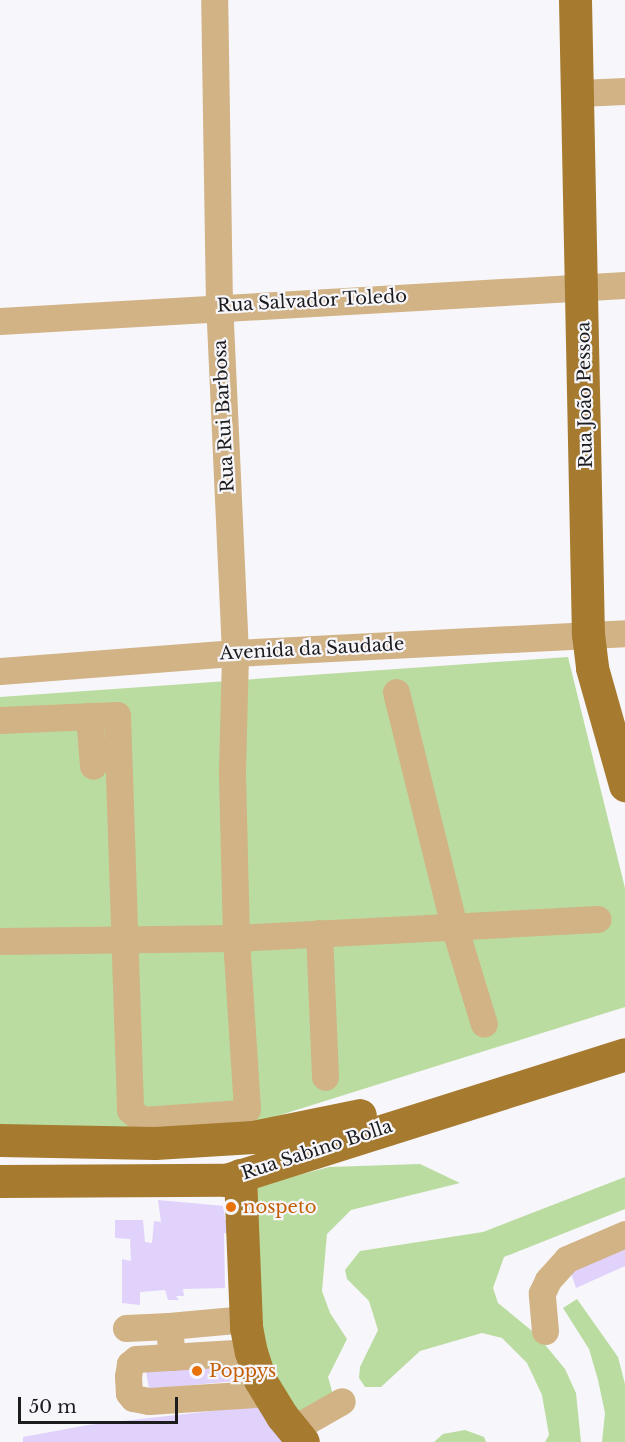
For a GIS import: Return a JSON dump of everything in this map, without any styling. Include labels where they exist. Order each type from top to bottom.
[{"type":"main road","name":"Rua João Pessoa","points":[[575,0],[583,287],[588,634],[592,668],[625,785]]},
{"type":"main road","name":"Rua Sabino Bolla","points":[[0,1140],[155,1143],[266,1135],[377,1110],[517,1070],[625,1033]]},
{"type":"main road","name":"Rua Sabino Bolla","points":[[6,1187],[240,1175],[625,1054]]},
{"type":"main road","points":[[266,1135],[257,1145],[240,1175],[246,1319],[251,1352],[268,1393],[298,1436]]},
{"type":"main road","points":[[213,1139],[233,1152],[233,1171],[240,1175]]},
{"type":"street","name":"Rua Rui Barbosa","points":[[124,939],[130,1110],[142,1120],[235,1116],[247,1109],[236,938],[232,770],[235,653],[219,306],[214,0]]},
{"type":"street","points":[[579,93],[625,91]]},
{"type":"street","name":"Rua Salvador Toledo","points":[[0,321],[219,306],[625,285]]},
{"type":"street","name":"Avenida da Saudade","points":[[0,671],[235,653],[625,633]]},
{"type":"street","points":[[396,692],[454,926],[483,1024]]},
{"type":"street","points":[[0,720],[117,715],[124,939]]},
{"type":"street","points":[[89,716],[93,766]]},
{"type":"street","points":[[0,941],[236,938],[598,919]]},
{"type":"street","points":[[319,933],[325,1077]]},
{"type":"street","points":[[545,1332],[542,1293],[548,1280],[567,1259],[625,1234]]},
{"type":"street","points":[[126,1328],[246,1319]]},
{"type":"street","points":[[170,1326],[172,1357]]},
{"type":"street","points":[[251,1352],[136,1359],[130,1364],[128,1384],[133,1398],[149,1401],[268,1393]]},
{"type":"street","points":[[298,1436],[342,1401]]},
{"type":"green space","points":[[568,657],[625,888],[625,1007],[258,1122],[72,1129],[0,1126],[0,697]]},
{"type":"green space","points":[[420,1164],[460,1183],[351,1210],[327,1234],[322,1291],[330,1313],[347,1339],[328,1377],[334,1398],[292,1417],[255,1336],[250,1188],[329,1167]]},
{"type":"green space","points":[[625,1177],[625,1209],[504,1257],[493,1288],[498,1303],[537,1335],[565,1369],[576,1393],[581,1442],[545,1442],[549,1435],[542,1395],[527,1363],[502,1338],[482,1333],[420,1351],[381,1387],[365,1387],[359,1378],[360,1367],[378,1330],[369,1301],[347,1279],[345,1270],[360,1251],[483,1232]]},
{"type":"green space","points":[[577,1299],[618,1357],[625,1384],[625,1442],[602,1442],[605,1413],[589,1349],[563,1308]]},
{"type":"green space","points":[[465,1430],[484,1437],[486,1442],[434,1442],[443,1434]]},
{"type":"building","points":[[158,1200],[224,1206],[225,1220],[235,1222],[235,1236],[224,1233],[225,1288],[183,1289],[184,1296],[176,1296],[179,1300],[168,1300],[165,1290],[140,1292],[140,1305],[122,1303],[122,1259],[131,1261],[130,1239],[115,1238],[115,1220],[143,1220],[145,1242],[152,1243],[154,1221],[161,1222]]},
{"type":"building","points":[[625,1242],[625,1266],[576,1288],[569,1267]]},
{"type":"building","points":[[227,1365],[233,1368],[236,1381],[149,1389],[146,1371]]},
{"type":"building","points":[[266,1405],[288,1442],[23,1442],[23,1437],[88,1425]]},
{"type":"place","name":"nospeto","points":[[231,1207]]},
{"type":"place","name":"Poppys","points":[[197,1371]]}]
